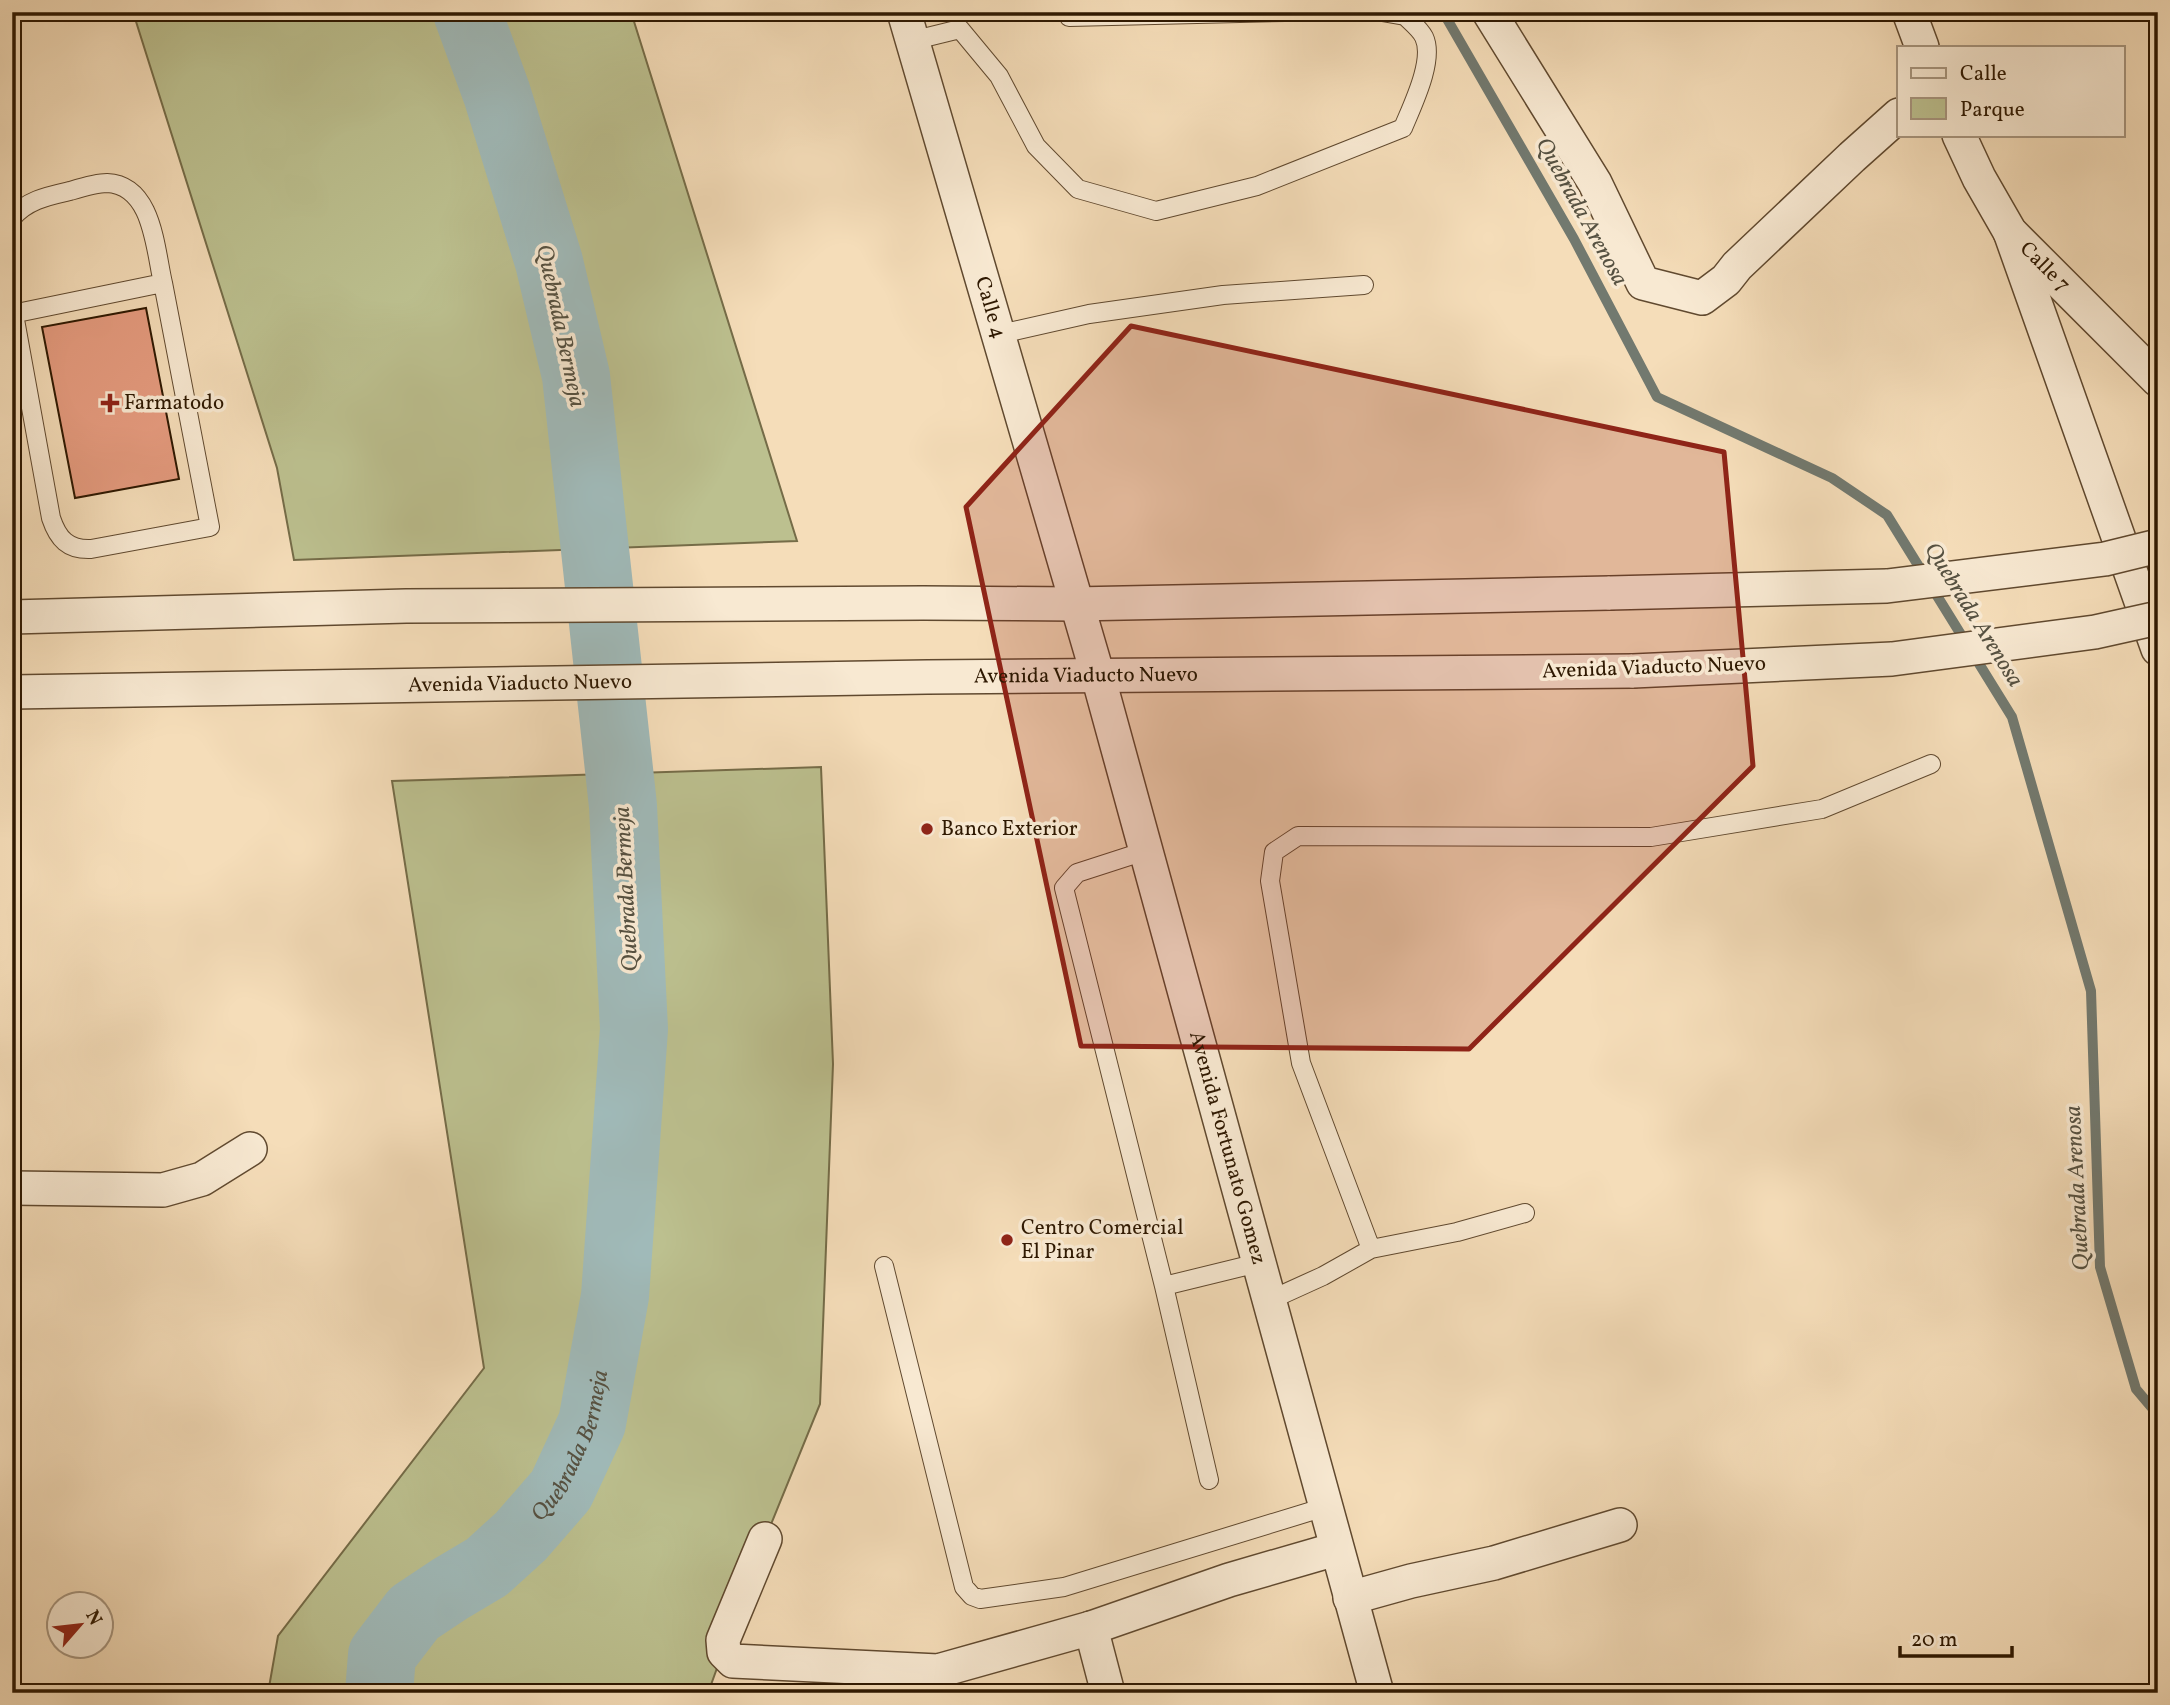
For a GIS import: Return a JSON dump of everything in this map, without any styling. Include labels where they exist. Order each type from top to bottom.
[{"type":"street","points":[[1489,12],[1595,183],[1643,283],[1702,298],[1726,280],[1737,266],[1852,156],[1897,118]]},
{"type":"street","points":[[1909,12],[1922,46]]},
{"type":"street","name":"Calle 4","points":[[908,27],[1000,334],[1075,604]]},
{"type":"street","name":"Calle 7","points":[[1959,136],[1979,178],[2011,232],[2158,380]]},
{"type":"street","points":[[2011,232],[2158,649]]},
{"type":"street","points":[[12,617],[407,606],[1075,604],[1887,586],[2105,559],[2158,546]]},
{"type":"street","name":"Avenida Fortunato Gomez","points":[[1075,604],[1098,676],[1377,1693]]},
{"type":"street","name":"Avenida Viaducto Nuevo","points":[[12,692],[927,677],[1633,671],[1892,659],[2095,632],[2158,618]]},
{"type":"street","points":[[12,1188],[163,1190],[202,1179],[250,1149]]},
{"type":"street","points":[[1350,1598],[1411,1581],[1494,1563],[1620,1525]]},
{"type":"street","points":[[765,1539],[723,1640],[724,1652],[733,1661],[941,1682],[1229,1580],[1336,1549]]},
{"type":"street","points":[[1091,1628],[1108,1693]]},
{"type":"lane","points":[[1069,17],[1285,12]]},
{"type":"lane","points":[[908,27],[960,29],[999,76],[1036,146],[1078,189],[1156,211],[1257,186],[1403,128],[1422,80],[1427,57],[1424,37],[1405,16],[1382,12]]},
{"type":"lane","points":[[12,218],[22,208],[39,199],[107,183],[130,190],[146,210],[163,283],[211,527],[91,549],[76,549],[65,544],[56,534],[48,505],[13,310],[163,283]]},
{"type":"lane","points":[[1000,334],[1089,314],[1223,295],[1364,285]]},
{"type":"lane","points":[[1371,1249],[1301,1063],[1270,881],[1274,852],[1298,836],[1651,837],[1822,808],[1931,764]]},
{"type":"lane","points":[[1145,851],[1077,873],[1064,888],[1164,1286],[1209,1480]]},
{"type":"lane","points":[[1268,1301],[1323,1276],[1371,1249],[1457,1232],[1525,1213]]},
{"type":"lane","points":[[1164,1286],[1258,1263]]},
{"type":"lane","points":[[884,1266],[964,1587],[972,1596],[980,1599],[1064,1587],[1325,1507]]},
{"type":"highlighted area","points":[[1131,326],[1724,452],[1753,766],[1469,1049],[1081,1046],[966,507]]},
{"type":"green space","points":[[133,12],[631,12],[797,541],[294,560],[277,468]]},
{"type":"green space","points":[[821,767],[833,1064],[820,1404],[754,1566],[708,1693],[268,1693],[278,1636],[484,1368],[392,781]]},
{"type":"building","name":"Farmatodo","points":[[146,308],[179,479],[75,498],[42,327]]},
{"type":"waterway","name":"Quebrada Bermeja","points":[[379,1693],[382,1655],[414,1613],[487,1567],[521,1536],[561,1490],[592,1423],[615,1296],[634,1029],[623,806],[576,376],[549,262],[497,94],[467,12]]},
{"type":"waterway","name":"Quebrada Arenosa","points":[[1443,12],[1574,239],[1657,397],[1832,478],[1887,515],[2012,717],[2091,991],[2100,1267],[2136,1389],[2158,1415]]},
{"type":"place","name":"Farmatodo","points":[[110,403]]},
{"type":"place","name":"Banco Exterior","points":[[927,829]]},
{"type":"place","name":"Centro Comercial El Pinar","points":[[1007,1240]]}]
